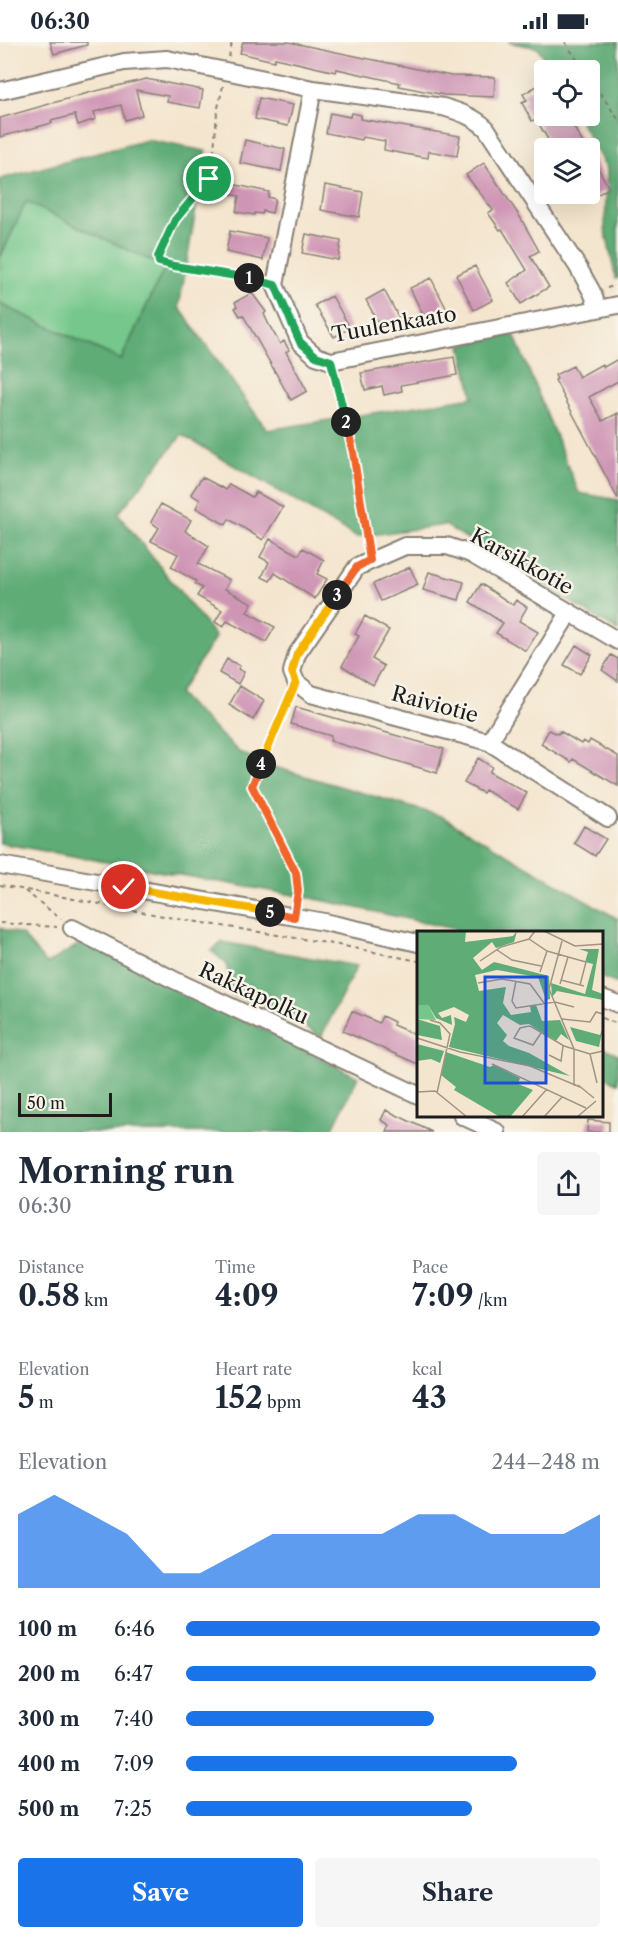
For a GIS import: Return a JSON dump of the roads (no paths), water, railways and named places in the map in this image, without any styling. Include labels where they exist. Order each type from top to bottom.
[{"type":"street","points":[[0,91],[124,62],[166,59],[313,89],[443,107],[475,118],[486,128],[578,267],[592,291],[598,308]]},
{"type":"street","name":"Tuulenkaato","points":[[313,89],[275,285],[300,342],[316,356],[331,361],[618,305]]},
{"type":"street","name":"Karsikkotie","points":[[296,682],[292,672],[297,654],[357,567],[405,546],[447,546],[471,554],[618,641]]},
{"type":"street","name":"Raiviotie","points":[[296,682],[311,694],[489,742],[569,613]]},
{"type":"street","points":[[489,742],[608,818]]},
{"type":"street","points":[[0,864],[294,917],[417,943]]},
{"type":"street","name":"Rakkapolku","points":[[72,928],[172,979],[417,1095]]},
{"type":"street","points":[[603,998],[618,1005]]},
{"type":"street","points":[[464,1117],[497,1132]]}]
